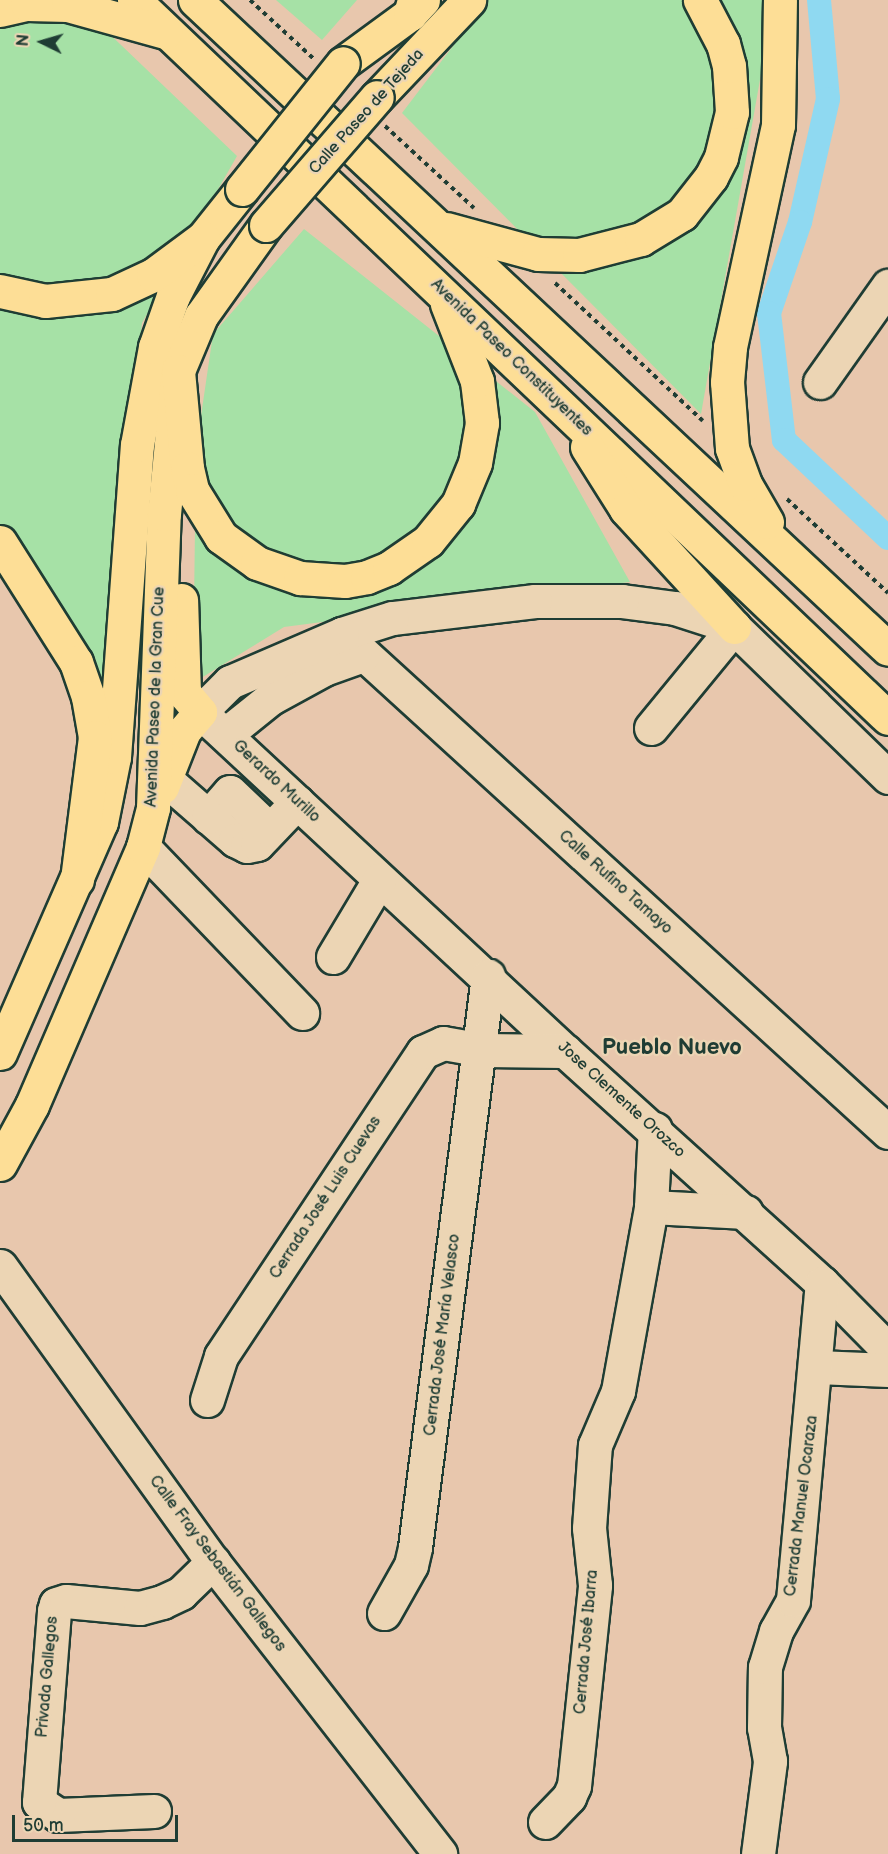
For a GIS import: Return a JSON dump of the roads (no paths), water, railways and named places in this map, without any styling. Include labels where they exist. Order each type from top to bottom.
[{"type":"main road","name":"Avenida Paseo Constituyentes","points":[[134,0],[888,718]]},
{"type":"main road","points":[[195,0],[216,11],[440,228],[888,649]]},
{"type":"main road","name":"Calle Paseo de Tejeda","points":[[266,225],[379,109],[469,0]]},
{"type":"main road","points":[[440,228],[538,254],[579,255],[641,239],[681,214],[711,177],[722,157],[732,112],[731,77],[723,44],[700,0]]},
{"type":"main road","points":[[780,0],[778,125],[730,347],[727,392],[732,448],[745,484],[783,549]]},
{"type":"main road","points":[[0,10],[27,4],[68,5],[173,35]]},
{"type":"main road","name":"Avenida Paseo de la Gran Cue","points":[[0,1053],[101,822],[114,757],[144,394],[173,296],[203,238],[242,189],[331,64],[416,5]]},
{"type":"main road","name":"Avenida Paseo de la Gran Cue","points":[[4,1152],[32,1105],[143,847],[159,794],[164,514],[178,371],[201,316],[266,225]]},
{"type":"main road","points":[[0,291],[45,301],[112,294],[153,275],[203,238]]},
{"type":"main road","points":[[178,371],[187,468],[192,490],[221,537],[257,563],[300,578],[345,581],[367,577],[389,568],[428,542],[458,504],[475,463],[482,423],[477,381],[441,291]]},
{"type":"main road","points":[[563,408],[626,509],[734,627]]},
{"type":"main road","points":[[159,794],[184,731],[200,712],[184,693],[181,579],[164,514]]},
{"type":"main road","points":[[0,542],[76,662],[88,697],[95,737],[77,880]]},
{"type":"street","points":[[820,382],[888,286]]},
{"type":"street","points":[[200,712],[230,682],[352,644],[401,617],[535,601],[622,601],[675,608],[734,627],[888,777]]},
{"type":"street","points":[[651,728],[734,627]]},
{"type":"street","points":[[226,735],[271,698],[324,669],[352,644]]},
{"type":"street","name":"Calle Rufino Tamayo","points":[[352,644],[888,1132]]},
{"type":"street","name":"Gerardo Murillo","points":[[200,712],[352,852]]},
{"type":"street","points":[[159,794],[208,817],[247,846],[257,844],[297,802]]},
{"type":"street","points":[[143,847],[302,1013]]},
{"type":"street","name":"Jose Clemente Orozco","points":[[352,852],[380,880],[488,976],[565,1051],[746,1212],[822,1283],[886,1350]]},
{"type":"street","points":[[333,957],[380,880]]},
{"type":"street","name":"Cerrada José María Velasco","points":[[384,1613],[411,1565],[415,1547],[488,976]]},
{"type":"street","name":"Cerrada José Luis Cuevas","points":[[207,1400],[221,1356],[415,1061],[434,1045],[443,1043],[480,1050]]},
{"type":"street","points":[[480,1050],[565,1051]]},
{"type":"street","name":"Cerrada José Ibarra","points":[[545,1822],[569,1797],[574,1786],[595,1585],[589,1528],[595,1445],[618,1391],[651,1207],[655,1129]]},
{"type":"street","points":[[651,1207],[746,1212]]},
{"type":"street","name":"Calle Fray Sebastián Gallegos","points":[[0,1267],[213,1562],[440,1854]]},
{"type":"street","name":"Cerrada Manuel Ocaraza","points":[[758,1854],[770,1761],[764,1728],[765,1667],[776,1631],[792,1600],[817,1367],[822,1283]]},
{"type":"street","points":[[817,1367],[886,1350]]},
{"type":"street","name":"Privada Gallegos","points":[[154,1811],[58,1815],[39,1802],[54,1611],[56,1604],[66,1601],[146,1607],[182,1593],[213,1562]]},
{"type":"waterway","points":[[819,0],[828,99],[800,222],[769,313],[784,440],[888,538]]},
{"type":"district","name":"Pueblo Nuevo","points":[[672,1048]]}]
